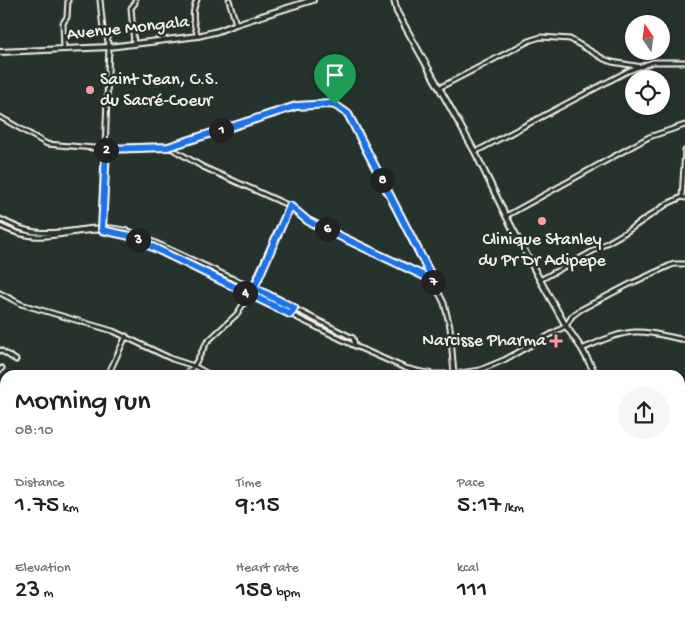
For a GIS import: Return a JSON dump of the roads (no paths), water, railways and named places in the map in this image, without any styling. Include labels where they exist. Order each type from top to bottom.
[{"type":"street","points":[[64,49],[64,23],[68,17],[68,0]]},
{"type":"street","points":[[100,0],[103,29],[109,47],[102,228]]},
{"type":"street","points":[[134,44],[131,8],[135,0]]},
{"type":"street","points":[[197,0],[192,11],[198,36]]},
{"type":"street","points":[[229,0],[236,24]]},
{"type":"street","name":"Avenue Mongala","points":[[0,52],[109,47],[198,36],[313,0]]},
{"type":"street","points":[[394,0],[397,12],[475,152],[540,280],[593,370]]},
{"type":"street","points":[[439,88],[531,40],[541,37],[570,39],[612,62],[642,67]]},
{"type":"street","points":[[475,152],[628,71],[653,62],[685,62]]},
{"type":"street","points":[[0,118],[47,144],[106,149],[168,147],[296,106],[335,105],[348,114],[435,283],[448,314],[454,370]]},
{"type":"street","points":[[506,216],[649,137],[685,125]]},
{"type":"street","points":[[168,147],[203,167],[290,206],[308,221],[416,272],[435,283]]},
{"type":"street","points":[[540,280],[586,256],[626,232],[654,212],[683,197],[685,152]]},
{"type":"street","points":[[190,370],[207,342],[238,314],[250,295],[290,206]]},
{"type":"street","points":[[0,219],[12,225],[48,235]]},
{"type":"street","points":[[10,231],[12,225]]},
{"type":"street","points":[[0,226],[24,236],[102,228],[122,228],[254,288],[354,338],[355,346]]},
{"type":"street","points":[[102,228],[130,236],[355,346],[405,368],[414,370]]},
{"type":"street","points":[[476,370],[492,365],[566,326],[572,316],[580,310],[630,284],[674,264],[685,264]]},
{"type":"street","points":[[0,293],[21,304],[102,327],[126,336],[172,359],[201,370]]},
{"type":"street","points":[[290,314],[294,308]]},
{"type":"street","points":[[582,349],[614,336],[635,332],[646,332],[685,340]]},
{"type":"street","points":[[110,370],[126,336]]},
{"type":"street","points":[[0,350],[16,360]]},
{"type":"place","name":"Saint Jean, C.S. du Sacré-Coeur","points":[[90,90]]},
{"type":"place","name":"Clinique Stanley du Pr Dr Adipepe","points":[[542,221]]},
{"type":"place","name":"Narcisse Pharma","points":[[556,341]]}]
